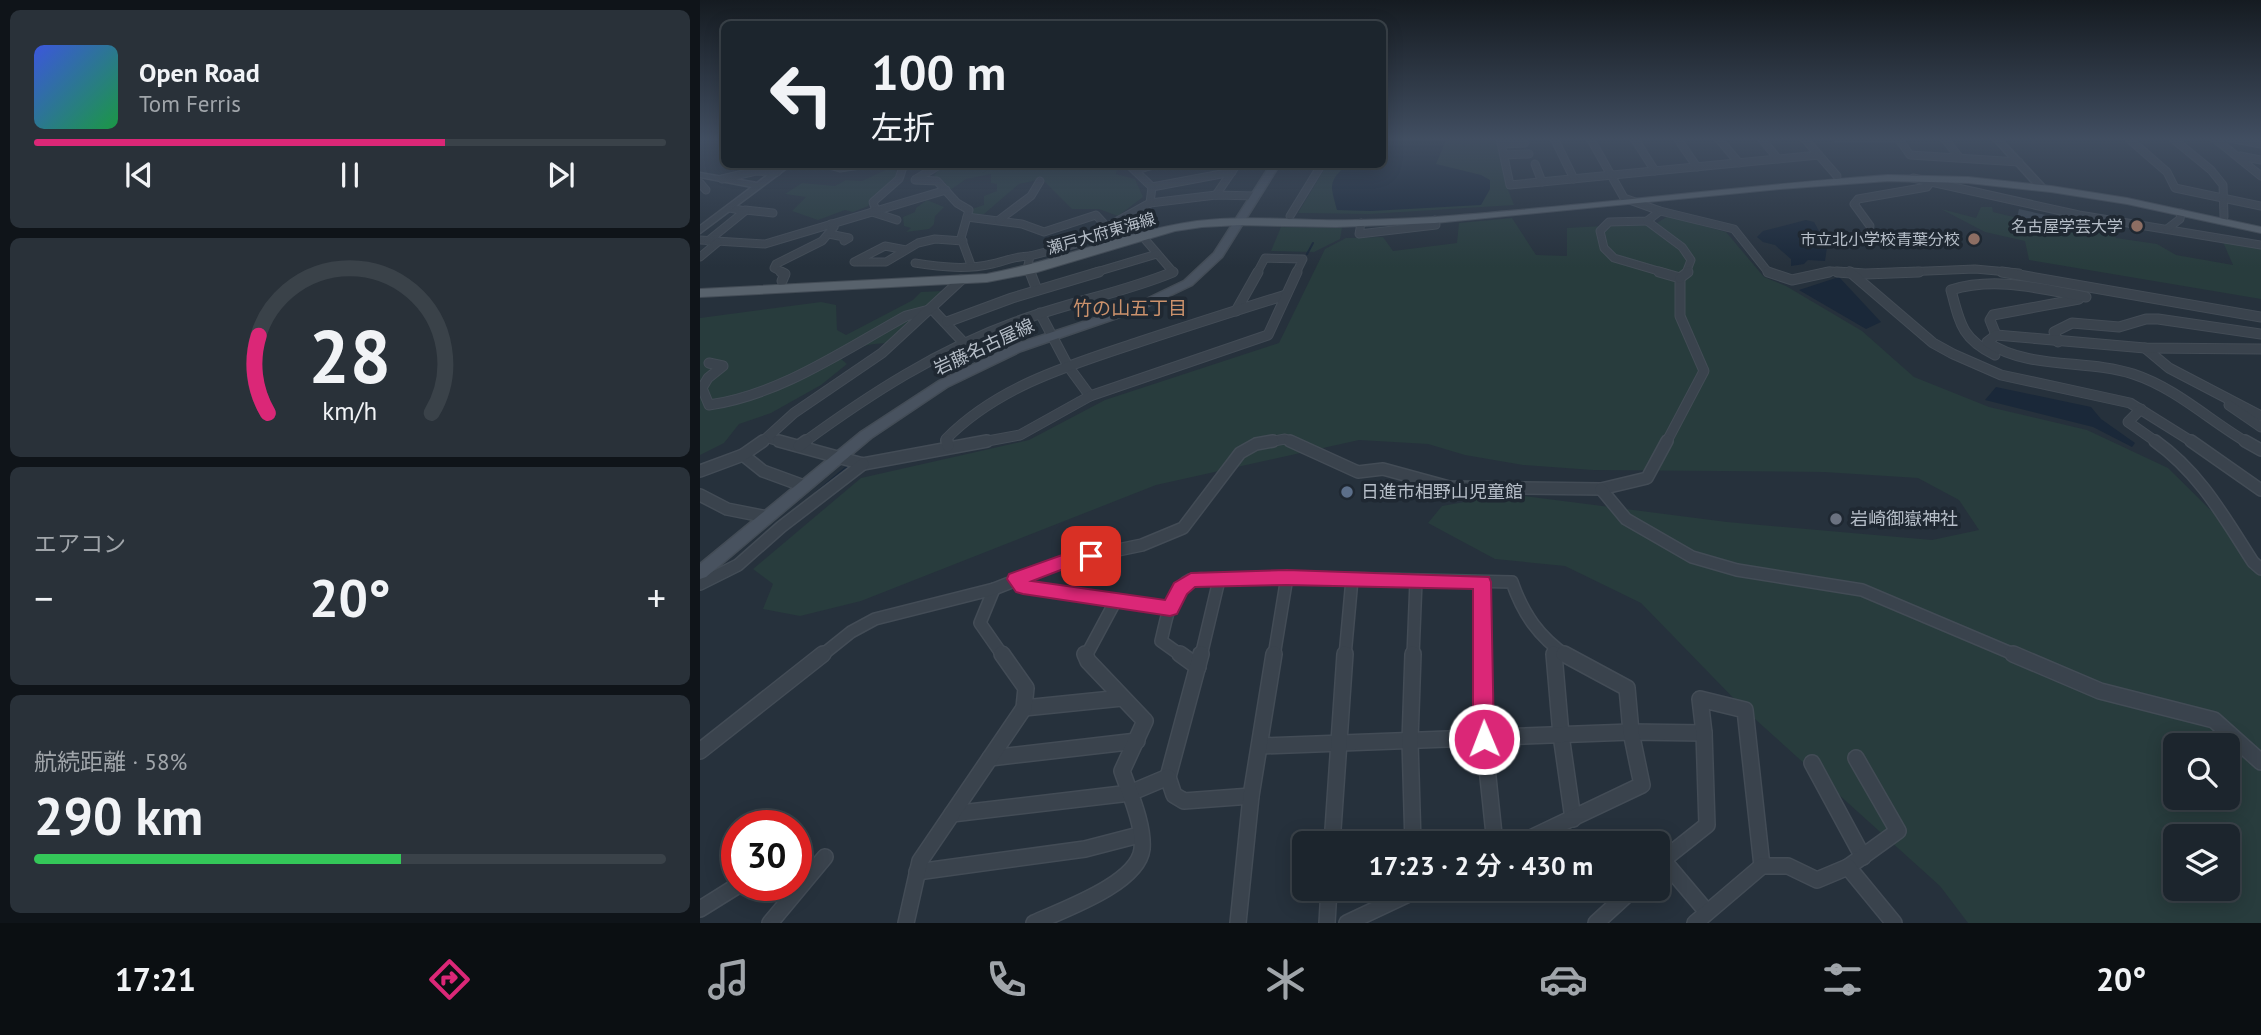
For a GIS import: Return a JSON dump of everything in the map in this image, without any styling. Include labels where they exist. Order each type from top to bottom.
[{"type":"main road","name":"岩藤名古屋線","points":[[700,573],[840,456],[904,407],[943,384],[1017,348],[1136,308],[1188,283],[1218,255],[1265,181]]},
{"type":"main road","name":"瀬戸大府東海線","points":[[700,286],[968,274],[1029,264],[1170,223],[1290,216],[1432,215],[1628,200],[1794,181]]},
{"type":"main road","name":"瀬戸大府東海線","points":[[700,293],[961,280],[1174,228],[1242,218],[1361,223],[1435,220],[1831,181]]},
{"type":"main road","name":"瀬戸大府東海線","points":[[1969,181],[2040,185],[2261,228]]},
{"type":"main road","name":"瀬戸大府東海線","points":[[1997,181],[2127,197],[2224,217],[2261,228]]},
{"type":"street","points":[[733,181],[760,186]]},
{"type":"street","points":[[700,230],[766,181]]},
{"type":"street","points":[[874,212],[873,202],[896,181]]},
{"type":"street","points":[[937,181],[957,203],[969,210],[962,232],[971,265]]},
{"type":"street","points":[[999,220],[1031,196],[1040,181]]},
{"type":"street","points":[[1146,181],[1152,187]]},
{"type":"street","points":[[1152,187],[1184,181]]},
{"type":"street","points":[[1216,195],[1226,181]]},
{"type":"street","points":[[1290,216],[1311,181]]},
{"type":"street","points":[[1509,181],[1510,185],[1552,181]]},
{"type":"street","points":[[1615,181],[1628,200],[1660,211],[1734,229],[1768,272],[1780,278],[1793,280],[1831,271],[1866,274],[1975,269],[2017,273],[2261,317]]},
{"type":"street","points":[[1923,181],[2079,215],[2261,245]]},
{"type":"street","points":[[2036,181],[2040,185]]},
{"type":"street","points":[[2172,181],[2175,188],[2261,206]]},
{"type":"street","points":[[2220,181],[2225,199],[2224,217]]},
{"type":"street","points":[[1870,226],[1854,204],[1858,199],[1927,187],[1930,183]]},
{"type":"street","points":[[1150,203],[1152,187]]},
{"type":"street","points":[[704,241],[765,244],[830,229],[946,190]]},
{"type":"street","points":[[1029,264],[1076,244],[1107,224],[1150,203],[1216,195],[1256,196]]},
{"type":"street","points":[[730,208],[774,213]]},
{"type":"street","points":[[704,241],[745,210]]},
{"type":"street","points":[[1660,211],[1647,221],[1609,222],[1600,231],[1604,248],[1614,258],[1679,278]]},
{"type":"street","points":[[874,212],[897,220]]},
{"type":"street","points":[[2167,229],[2180,219],[2181,213]]},
{"type":"street","points":[[967,217],[1022,224],[1044,232],[1096,215],[1117,238]]},
{"type":"street","points":[[1647,221],[1682,247],[1691,260],[1688,272],[1679,278]]},
{"type":"street","points":[[830,229],[849,238],[845,241]]},
{"type":"street","points":[[782,281],[785,274],[774,268],[776,264],[822,241],[830,229]]},
{"type":"street","points":[[799,446],[864,397],[964,342],[1040,313],[1173,272],[1143,237]]},
{"type":"street","points":[[906,250],[885,246],[853,262],[886,262],[918,243],[935,239],[963,241]]},
{"type":"street","points":[[700,257],[718,242]]},
{"type":"street","points":[[947,322],[1037,290],[1157,254]]},
{"type":"street","points":[[915,263],[957,269],[993,264],[1014,256],[1029,264],[1037,290]]},
{"type":"street","points":[[700,584],[738,565],[781,527],[863,464],[948,446],[1020,435],[1090,396],[1268,335],[1303,259],[1265,257],[1236,311]]},
{"type":"street","points":[[1849,271],[1933,343],[1953,354],[2001,375],[2130,403],[2261,489]]},
{"type":"street","points":[[700,751],[851,632],[875,619],[995,589],[1065,561],[1142,545],[1183,528],[1240,453],[1256,444],[1285,439],[1358,472],[1383,469],[1449,487],[1564,491],[1601,489],[1647,478],[1704,371],[1680,316],[1679,278]]},
{"type":"street","points":[[702,472],[743,455],[768,438],[794,413],[882,353],[961,280]]},
{"type":"street","points":[[2086,297],[1984,284],[1963,285],[1951,290],[1964,337],[1980,348],[2000,357],[2026,362],[2100,370],[2182,397]]},
{"type":"street","points":[[1996,335],[1990,320],[1993,315],[2112,292]]},
{"type":"street","points":[[948,446],[946,439],[956,425],[972,413],[1068,366],[1286,295]]},
{"type":"street","points":[[932,309],[964,342]]},
{"type":"street","points":[[709,363],[723,366],[708,378],[702,388],[703,394],[709,405],[722,405],[773,386],[906,316],[932,309]]},
{"type":"street","points":[[1040,313],[1068,366],[1090,396]]},
{"type":"street","points":[[2058,342],[2054,332],[2072,323],[2119,327],[2146,319],[2261,334]]},
{"type":"street","points":[[2261,349],[2145,348],[1996,335],[1987,342],[2003,354],[2119,369],[2182,397],[2261,450]]},
{"type":"street","points":[[2145,348],[2153,359],[2261,427]]},
{"type":"street","points":[[2173,371],[2191,377],[2261,416]]},
{"type":"street","points":[[2141,409],[2128,422],[2179,458],[2206,488],[2253,562],[2261,569]]},
{"type":"street","points":[[768,438],[863,464]]},
{"type":"street","points":[[743,455],[763,471],[804,486]]},
{"type":"street","points":[[1601,489],[1626,519],[1692,557],[1737,570],[1862,590],[2100,691],[2214,720],[2261,762]]},
{"type":"street","points":[[700,495],[727,509],[766,517]]},
{"type":"street","points":[[1238,923],[1251,796],[1287,577]]},
{"type":"street","points":[[1198,667],[1161,641],[1170,608],[1180,589],[1191,580],[1287,577],[1513,582],[1519,607],[1554,649],[1627,688],[1642,785],[1547,831]]},
{"type":"street","points":[[1016,579],[1023,587],[1170,608]]},
{"type":"street","points":[[1333,831],[1337,743],[1352,579]]},
{"type":"street","points":[[1219,580],[1187,712],[1181,721],[1168,777],[1174,796],[1184,801],[1251,796]]},
{"type":"street","points":[[1413,831],[1410,741],[1416,581]]},
{"type":"street","points":[[1482,582],[1484,739],[1493,831]]},
{"type":"street","points":[[906,923],[920,862],[1024,708],[1026,688],[980,623],[995,589]]},
{"type":"street","points":[[1034,923],[1103,891],[1133,869],[1142,852],[1130,793],[1122,771],[1145,721],[1085,655],[1115,602]]},
{"type":"street","points":[[1554,649],[1561,736],[1573,819]]},
{"type":"street","points":[[1024,708],[1122,698]]},
{"type":"street","points":[[1670,855],[1707,825],[1704,733],[1700,699],[1745,710],[1762,866]]},
{"type":"street","points":[[1261,746],[1632,732],[1704,733]]},
{"type":"street","points":[[990,758],[1137,741]]},
{"type":"street","points":[[1670,876],[1701,917],[1762,866],[1788,866],[1816,880],[1848,867],[1898,831],[1856,758]]},
{"type":"street","points":[[1812,763],[1863,857]]},
{"type":"street","points":[[952,814],[1130,793],[1168,777]]},
{"type":"street","points":[[917,872],[1085,849],[1139,835]]},
{"type":"street","points":[[812,868],[825,857]]},
{"type":"street","points":[[1848,867],[1894,923]]},
{"type":"street","points":[[700,909],[721,896]]},
{"type":"street","points":[[770,923],[785,901]]},
{"type":"street","points":[[1327,923],[1328,901]]},
{"type":"street","points":[[1347,923],[1393,901]]},
{"type":"street","points":[[1596,923],[1620,901]]},
{"type":"green space","points":[[844,181],[891,181],[868,206],[853,212],[845,210],[818,220],[792,211],[806,197],[785,194],[802,183],[835,186]]},
{"type":"green space","points":[[963,181],[949,191],[945,182],[940,182]]},
{"type":"green space","points":[[1032,181],[1019,184],[984,214],[972,214],[972,209],[984,205],[984,196],[997,191],[997,184],[991,183]]},
{"type":"green space","points":[[1044,181],[1136,181],[1143,197],[1118,216],[1099,209],[1072,209]]},
{"type":"green space","points":[[1317,181],[1506,181],[1514,205],[1369,214],[1298,213]]},
{"type":"green space","points":[[927,200],[944,207],[935,216],[934,224],[929,229],[906,232],[911,228],[904,226],[903,217],[915,212],[916,208]]},
{"type":"green space","points":[[1981,207],[1992,207],[1993,212],[2070,231],[2073,224],[2111,225],[2116,238],[2157,244],[2176,255],[2233,265],[2223,242],[2261,249],[2261,299],[2029,260],[2025,241],[1985,232],[1941,209],[1976,218]]},
{"type":"green space","points":[[1668,216],[1726,232],[1764,277],[1786,286],[1862,331],[1914,377],[1989,407],[2087,430],[2168,468],[2261,560],[2261,923],[1968,923],[1940,886],[1745,710],[1641,603],[1565,566],[1495,559],[1428,523],[1442,506],[1509,494],[1727,522],[1932,540],[1979,530],[1959,500],[1918,478],[1824,472],[1593,470],[1523,465],[1465,455],[1428,444],[1359,440],[1156,485],[861,601],[800,616],[763,609],[773,584],[753,569],[861,478],[1029,440],[1105,400],[1279,343],[1325,249],[1346,238],[1383,237],[1393,251],[1457,243],[1459,223],[1512,218],[1536,255],[1567,256],[1567,228],[1657,223]]},
{"type":"green space","points":[[1281,227],[1342,228],[1340,239],[1314,252],[1271,251]]},
{"type":"green space","points":[[943,291],[891,343],[864,346],[846,354],[840,358],[847,364],[821,385],[771,413],[739,424],[724,443],[700,455],[700,318],[821,302],[836,305],[837,330],[846,335],[913,300],[921,292]]},
{"type":"water","points":[[1333,181],[1490,181],[1490,189],[1481,205],[1371,211],[1337,210]]},
{"type":"water","points":[[1806,220],[1814,222],[1820,233],[1816,235],[1819,245],[1827,247],[1825,261],[1808,260],[1804,264],[1791,266],[1791,259],[1775,245],[1763,242],[1757,237],[1763,231]]},
{"type":"water","points":[[1839,277],[1881,322],[1866,329],[1799,290]]},
{"type":"water","points":[[1996,387],[2091,407],[2101,419],[2135,443],[2132,447],[2093,427],[1985,400]]},
{"type":"building","points":[[2019,209],[2073,221],[2071,231],[2017,218]]},
{"type":"waterway","points":[[1307,254],[1313,243]]},
{"type":"waterway","points":[[817,492],[847,467]]},
{"type":"place","name":"名古屋学芸大学","points":[[2137,226]]},
{"type":"place","name":"市立北小学校青葉分校","points":[[1974,239]]},
{"type":"place","name":"日進市相野山児童館","points":[[1347,492]]},
{"type":"place","name":"岩崎御嶽神社","points":[[1836,519]]},
{"type":"district","name":"竹の山五丁目","points":[[1130,308]]},
{"type":"route","points":[[1091,556],[1065,561],[1016,579],[1023,587],[1170,608],[1180,589],[1191,580],[1287,577],[1482,582],[1484,739]]}]
